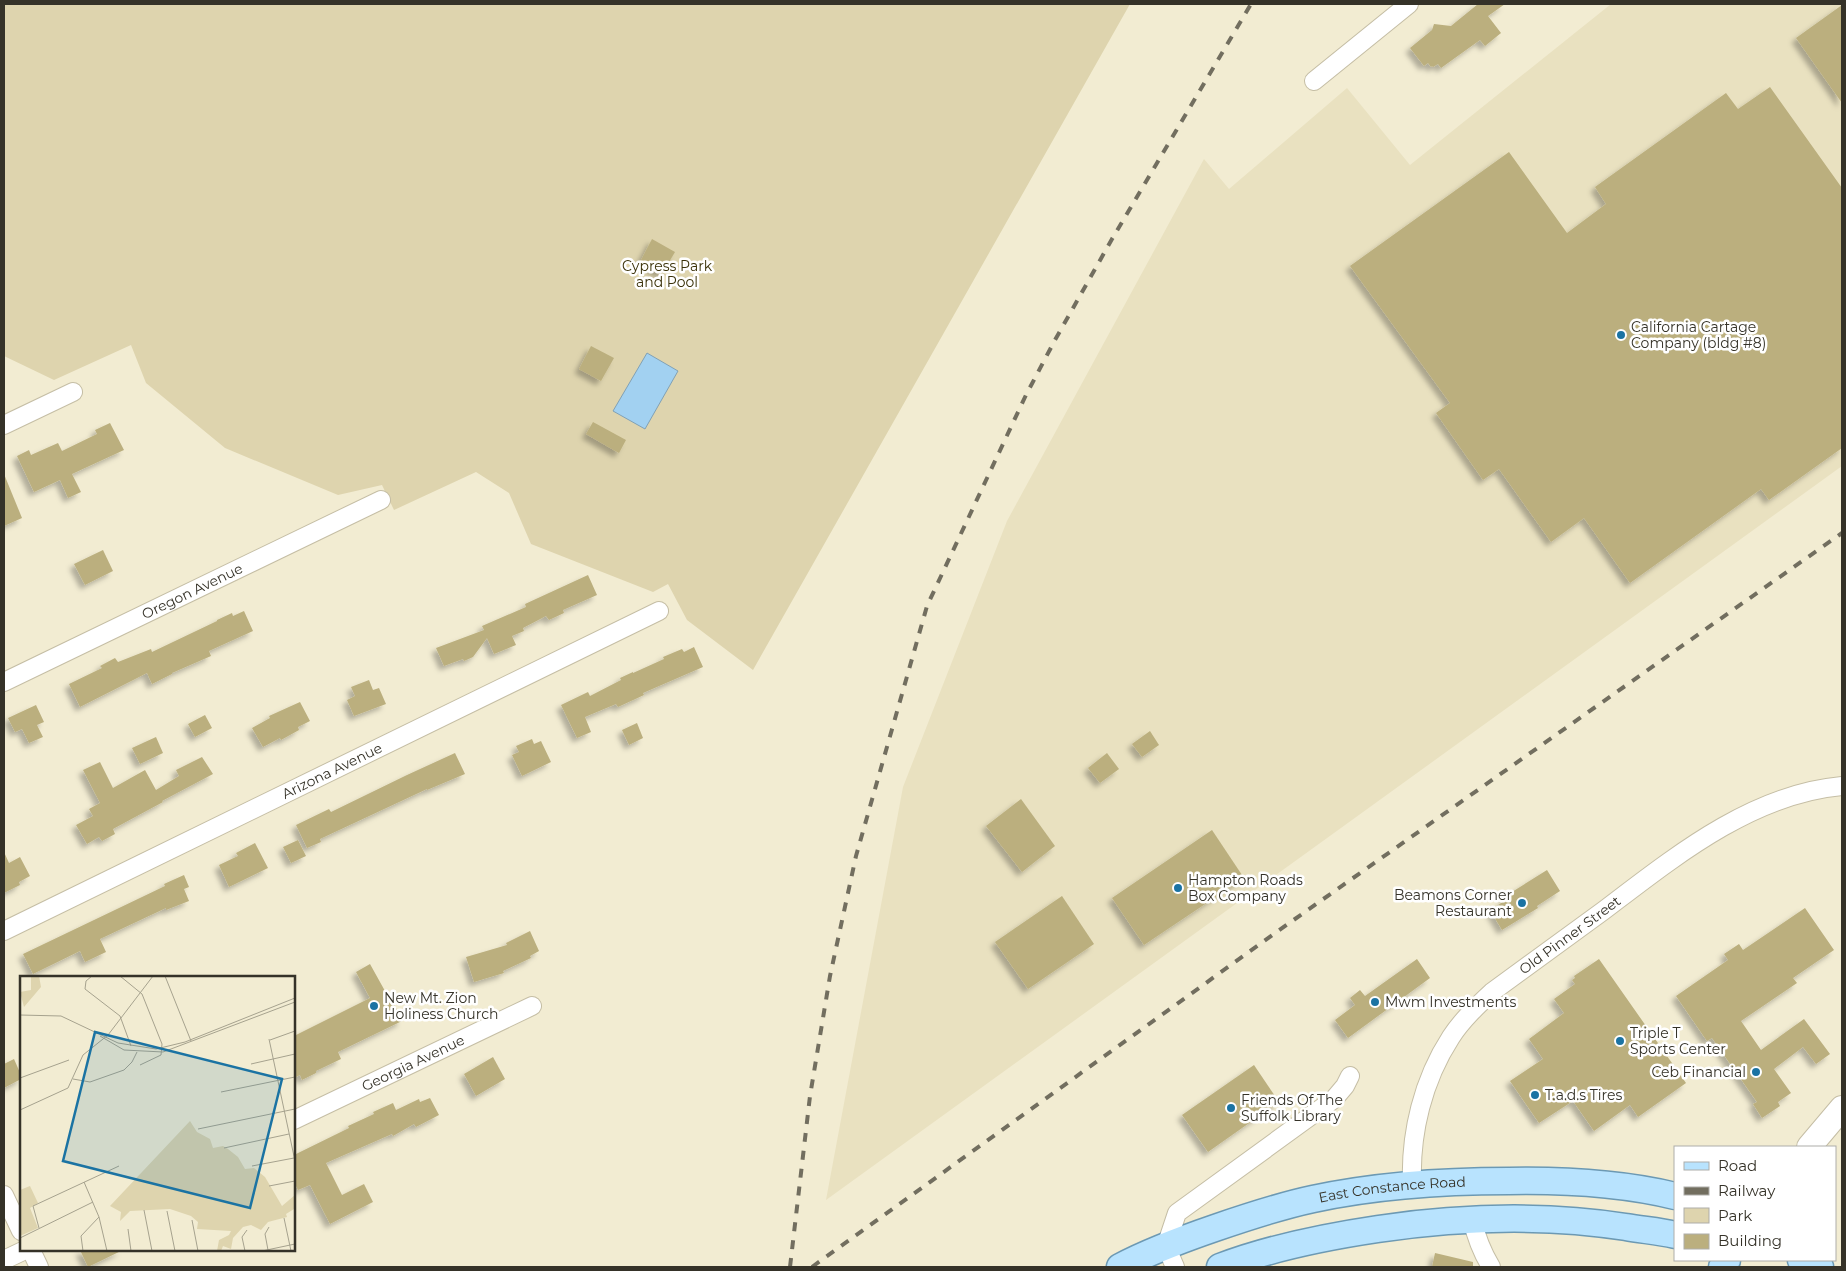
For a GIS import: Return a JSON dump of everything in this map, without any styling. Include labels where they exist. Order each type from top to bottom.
[{"type":"main road","points":[[1809,1146],[1842,1108]]},
{"type":"main road","name":"East Constance Road","points":[[1120,1267],[1171,1257],[1260,1213],[1313,1199],[1412,1184],[1531,1180],[1578,1182],[1617,1186],[1674,1196]]},
{"type":"main road","points":[[1220,1267],[1286,1246],[1348,1233],[1414,1224],[1472,1219],[1546,1219],[1604,1224],[1674,1235]]},
{"type":"main road","points":[[1803,1261],[1820,1267]]},
{"type":"street","points":[[1314,81],[1408,4]]},
{"type":"street","points":[[4,425],[73,392]]},
{"type":"street","name":"Oregon Avenue","points":[[4,682],[381,500]]},
{"type":"street","name":"Arizona Avenue","points":[[4,931],[659,611]]},
{"type":"street","name":"Old Pinner Street","points":[[1412,1184],[1413,1148],[1420,1107],[1428,1081],[1452,1036],[1470,1013],[1492,992],[1686,850],[1732,822],[1780,799],[1829,787],[1842,786]]},
{"type":"street","name":"Georgia Avenue","points":[[295,1120],[532,1006]]},
{"type":"street","points":[[1171,1257],[1177,1214],[1334,1099],[1345,1086],[1350,1076]]},
{"type":"street","points":[[4,1195],[20,1229]]},
{"type":"street","points":[[1472,1219],[1476,1235],[1491,1267]]},
{"type":"street","points":[[4,1260],[23,1251]]},
{"type":"street","points":[[31,1251],[39,1267]]},
{"type":"shaded area","points":[[1611,4],[1842,4],[1842,466],[826,1200],[903,787],[1007,521],[1204,159],[1229,189],[1347,88],[1410,165]]},
{"type":"green space","name":"Cypress Park and Pool","points":[[4,4],[1130,4],[753,670],[687,620],[668,584],[653,592],[531,544],[509,493],[476,472],[394,510],[382,485],[338,495],[225,448],[146,383],[131,345],[54,380],[4,356]]},
{"type":"water","points":[[647,353],[678,371],[645,429],[613,411]]},
{"type":"building","points":[[1478,4],[1505,4],[1488,16],[1501,33],[1485,46],[1480,40],[1441,68],[1438,64],[1431,67],[1428,63],[1424,66],[1410,48],[1432,30],[1434,24],[1451,26]]},
{"type":"building","points":[[1842,5],[1842,103],[1796,38]]},
{"type":"building","name":"California Cartage Company (bldg #8)","points":[[1770,87],[1842,188],[1842,448],[1769,500],[1761,489],[1630,583],[1584,518],[1551,542],[1499,469],[1483,480],[1436,413],[1450,403],[1350,266],[1509,152],[1567,233],[1606,204],[1595,187],[1726,93],[1738,109]]},
{"type":"building","points":[[652,239],[675,252],[662,274],[640,262]]},
{"type":"building","points":[[591,346],[614,358],[601,381],[579,369]]},
{"type":"building","points":[[593,422],[626,440],[619,453],[586,434]]},
{"type":"building","points":[[110,423],[124,450],[72,474],[81,492],[68,498],[60,480],[34,492],[17,456],[29,450],[31,455],[58,443],[62,451],[97,434],[95,430]]},
{"type":"building","points":[[4,474],[22,518],[4,526]]},
{"type":"building","points":[[103,550],[113,571],[85,585],[74,564]]},
{"type":"building","points":[[588,575],[597,595],[563,610],[564,613],[549,620],[546,616],[523,628],[524,631],[512,636],[516,645],[494,654],[487,638],[473,657],[444,666],[436,648],[484,630],[482,626],[526,607],[525,604]]},
{"type":"building","points":[[244,611],[253,631],[209,651],[211,656],[152,684],[147,673],[80,707],[69,684],[102,668],[100,666],[115,658],[118,662],[151,649],[152,652],[232,613],[233,616]]},
{"type":"building","points":[[694,647],[703,667],[643,693],[644,695],[618,707],[616,704],[585,717],[591,732],[577,738],[561,705],[588,692],[590,696],[621,680],[620,678],[664,659],[663,657],[682,649],[684,652]]},
{"type":"building","points":[[369,680],[373,690],[379,688],[386,704],[354,716],[347,700],[355,696],[351,687]]},
{"type":"building","points":[[300,702],[310,721],[298,727],[299,730],[281,740],[280,738],[263,747],[252,728],[270,718],[269,716]]},
{"type":"building","points":[[36,705],[44,722],[37,725],[43,737],[29,743],[22,729],[15,732],[8,718]]},
{"type":"building","points":[[205,715],[212,728],[195,737],[188,724]]},
{"type":"building","points":[[637,723],[643,738],[629,745],[622,730]]},
{"type":"building","points":[[1150,731],[1159,745],[1142,757],[1132,744]]},
{"type":"building","points":[[156,737],[163,753],[140,764],[132,748]]},
{"type":"building","points":[[532,739],[534,744],[541,741],[551,762],[522,776],[512,755],[519,752],[516,746]]},
{"type":"building","points":[[455,753],[465,774],[427,789],[320,839],[321,842],[307,848],[296,825],[329,809],[331,812]]},
{"type":"building","points":[[1107,753],[1119,769],[1100,783],[1088,768]]},
{"type":"building","points":[[202,757],[213,774],[113,829],[115,834],[102,841],[99,837],[87,844],[76,825],[93,816],[89,809],[100,803],[83,770],[100,762],[113,788],[145,770],[156,790],[179,776],[176,770]]},
{"type":"building","points":[[1021,799],[1055,846],[1022,872],[986,826]]},
{"type":"building","name":"Hampton Roads Box Company","points":[[1212,830],[1244,878],[1144,945],[1112,898]]},
{"type":"building","points":[[298,840],[306,856],[291,863],[283,847]]},
{"type":"building","points":[[255,843],[268,868],[229,887],[219,865],[238,856],[236,853]]},
{"type":"building","points":[[4,852],[9,863],[20,857],[30,876],[19,882],[20,885],[4,893]]},
{"type":"building","name":"Beamons Corner Restaurant","points":[[1547,870],[1560,891],[1537,906],[1538,908],[1502,930],[1490,910],[1506,900],[1504,897]]},
{"type":"building","points":[[184,875],[189,887],[184,889],[189,901],[166,910],[166,908],[100,939],[106,952],[85,962],[80,951],[33,974],[23,954],[165,886],[164,884]]},
{"type":"building","points":[[1062,896],[1094,944],[1028,989],[995,942]]},
{"type":"building","points":[[1805,908],[1834,950],[1793,978],[1797,983],[1741,1021],[1761,1050],[1804,1019],[1830,1054],[1816,1064],[1803,1047],[1774,1069],[1791,1093],[1778,1102],[1780,1106],[1762,1118],[1753,1104],[1757,1102],[1712,1038],[1707,1041],[1676,996],[1728,960],[1724,954],[1739,944],[1743,950]]},
{"type":"building","points":[[530,931],[539,951],[530,956],[531,958],[503,971],[504,973],[474,982],[466,957],[507,945],[506,943]]},
{"type":"building","name":"Mwm Investments","points":[[1417,959],[1430,978],[1348,1038],[1335,1020],[1355,1005],[1350,998],[1360,990],[1365,996]]},
{"type":"building","points":[[1599,959],[1686,1083],[1638,1117],[1630,1105],[1594,1131],[1573,1101],[1539,1123],[1510,1081],[1543,1059],[1529,1039],[1564,1013],[1554,999],[1575,984],[1572,980],[1575,978],[1574,976]]},
{"type":"building","points":[[370,964],[385,991],[388,990],[402,1021],[338,1052],[341,1059],[316,1071],[316,1073],[302,1080],[300,1075],[295,1078],[295,1036],[370,998],[356,972]]},
{"type":"building","points":[[493,1057],[505,1079],[476,1096],[464,1074]]},
{"type":"building","points":[[14,1059],[20,1073],[20,1080],[4,1088],[4,1064]]},
{"type":"building","name":"Friends Of The Suffolk Library","points":[[1254,1065],[1279,1102],[1208,1152],[1182,1115]]},
{"type":"building","points":[[430,1098],[439,1115],[416,1127],[414,1124],[393,1136],[392,1134],[326,1163],[342,1195],[364,1184],[373,1202],[330,1224],[310,1185],[298,1190],[295,1184],[295,1155],[349,1128],[348,1126],[393,1103],[396,1110],[419,1099],[420,1102]]},
{"type":"building","points":[[80,1251],[121,1251],[88,1267]]},
{"type":"building","points":[[1435,1253],[1473,1262],[1473,1267],[1432,1267]]},
{"type":"railway","points":[[790,1267],[810,1096],[830,976],[856,856],[927,606],[1026,395],[1055,340],[1112,239],[1251,4]]},
{"type":"railway","points":[[812,1267],[1278,931],[1842,533]]},
{"type":"place","name":"California Cartage Company (bldg #8)","points":[[1621,335]]},
{"type":"place","name":"Hampton Roads Box Company","points":[[1178,888]]},
{"type":"place","name":"Beamons Corner Restaurant","points":[[1522,903]]},
{"type":"place","name":"Mwm Investments","points":[[1375,1002]]},
{"type":"place","name":"New Mt. Zion Holiness Church","points":[[374,1006]]},
{"type":"place","name":"Triple T Sports Center","points":[[1620,1041]]},
{"type":"place","name":"Ceb Financial","points":[[1756,1072]]},
{"type":"place","name":"T.a.d.s Tires","points":[[1535,1095]]},
{"type":"place","name":"Friends Of The Suffolk Library","points":[[1231,1108]]}]
